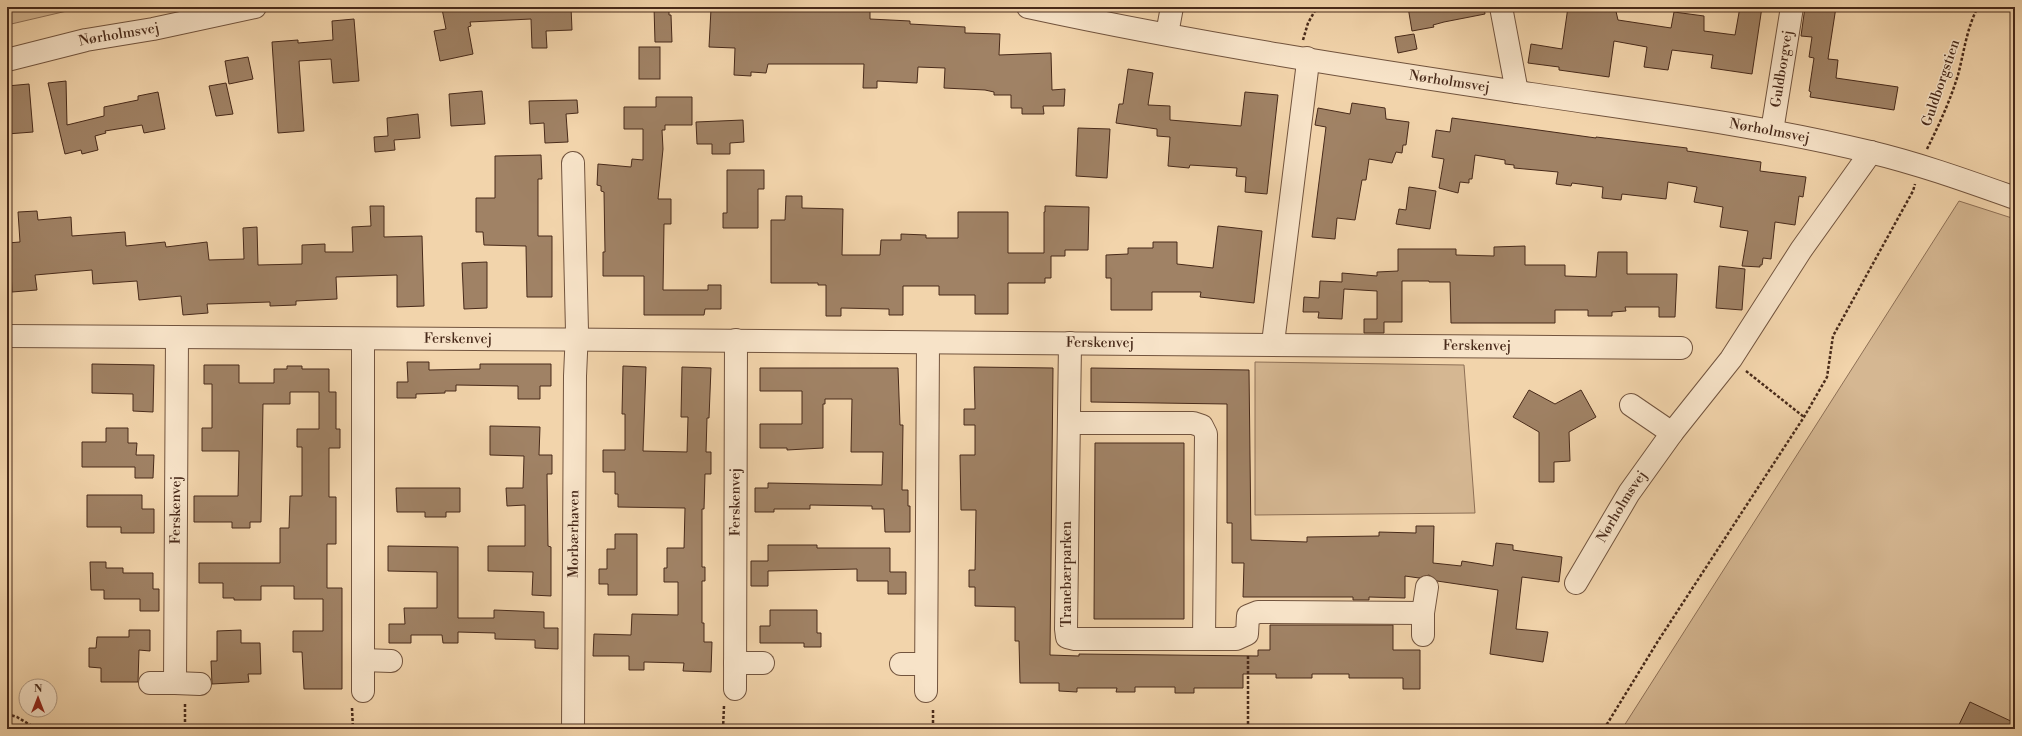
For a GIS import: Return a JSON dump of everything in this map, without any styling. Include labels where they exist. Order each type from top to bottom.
[{"type":"street","name":"Nørholmsvej","points":[[7,60],[86,40],[255,7]]},
{"type":"street","name":"Nørholmsvej","points":[[1028,7],[1167,34],[1307,58],[1772,131],[1871,152],[1919,165],[2015,198]]},
{"type":"street","points":[[1167,34],[1172,7]]},
{"type":"street","points":[[1501,7],[1517,92]]},
{"type":"street","name":"Guldborgvej","points":[[1772,131],[1792,7]]},
{"type":"street","points":[[1273,343],[1307,70],[1307,58]]},
{"type":"street","name":"Nørholmsvej","points":[[1576,583],[1629,493],[1672,433],[1731,360],[1801,250],[1871,152]]},
{"type":"street","points":[[573,163],[577,340]]},
{"type":"street","name":"Ferskenvej","points":[[7,336],[736,340],[928,343],[1273,343],[1681,348]]},
{"type":"street","name":"Ferskenvej","points":[[175,683],[177,337]]},
{"type":"street","points":[[363,339],[363,691]]},
{"type":"street","name":"Morbærhaven","points":[[573,729],[577,340]]},
{"type":"street","name":"Ferskenvej","points":[[735,689],[736,340]]},
{"type":"street","points":[[926,691],[928,343]]},
{"type":"street","name":"Tranebærparken","points":[[1070,343],[1067,637],[1075,639],[1236,639],[1247,634]]},
{"type":"street","points":[[1631,405],[1672,433]]},
{"type":"street","points":[[1070,423],[1193,423],[1202,426],[1206,434],[1204,639]]},
{"type":"street","points":[[1423,635],[1423,613],[1427,587]]},
{"type":"street","points":[[1247,634],[1248,616],[1258,612],[1423,613]]},
{"type":"street","points":[[363,660],[391,661]]},
{"type":"street","points":[[735,663],[763,663]]},
{"type":"street","points":[[901,664],[925,664]]},
{"type":"street","points":[[150,683],[200,684]]},
{"type":"path","points":[[1307,58],[1303,39],[1308,24],[1317,7]]},
{"type":"path","name":"Guldborgstien","points":[[1604,729],[1658,640],[1804,416],[1827,377],[1833,336],[1913,191],[1919,165],[1944,114],[1958,75],[1973,16],[1978,7]]},
{"type":"path","points":[[1247,634],[1248,729]]},
{"type":"path","points":[[7,714],[17,717],[37,729]]},
{"type":"shaded area","points":[[7,7],[84,7],[7,25]]},
{"type":"shaded area","points":[[1959,201],[2015,219],[2015,729],[1622,729]]},
{"type":"shaded area","points":[[1255,362],[1464,365],[1475,513],[1255,515]]},
{"type":"building","points":[[450,7],[571,7],[572,30],[546,31],[547,48],[532,48],[531,19],[470,22],[471,26],[468,27],[473,54],[440,61],[434,31],[446,29],[442,9]]},
{"type":"building","points":[[654,7],[669,7],[669,15],[671,15],[672,42],[655,42]]},
{"type":"building","points":[[764,7],[870,11],[870,19],[910,21],[910,24],[965,27],[965,33],[1000,34],[999,55],[1051,53],[1052,90],[1065,89],[1064,106],[1043,106],[1044,114],[1022,114],[1022,108],[1011,108],[1011,95],[994,95],[994,92],[985,90],[944,88],[945,68],[918,67],[917,83],[877,81],[877,88],[863,88],[864,64],[768,64],[766,73],[751,72],[751,76],[734,75],[735,48],[709,47],[711,9],[764,11]]},
{"type":"building","points":[[1408,7],[1484,7],[1485,14],[1444,22],[1433,25],[1434,27],[1412,31]]},
{"type":"building","points":[[1568,7],[1615,7],[1618,20],[1671,28],[1674,12],[1704,16],[1704,31],[1735,35],[1740,7],[1762,7],[1752,74],[1711,68],[1713,55],[1672,50],[1668,70],[1644,67],[1647,47],[1614,41],[1609,77],[1559,70],[1559,67],[1528,63],[1531,44],[1562,49]]},
{"type":"building","points":[[1805,7],[1836,7],[1828,59],[1838,60],[1836,78],[1898,87],[1894,110],[1810,97],[1811,92],[1809,91],[1814,58],[1809,57],[1812,37],[1801,36]]},
{"type":"building","points":[[354,19],[359,81],[333,83],[331,59],[299,61],[304,131],[278,133],[272,42],[298,40],[298,43],[333,40],[332,21]]},
{"type":"building","points":[[1414,34],[1417,49],[1398,53],[1395,37]]},
{"type":"building","points":[[639,47],[660,47],[660,79],[639,79]]},
{"type":"building","points":[[248,57],[253,79],[229,84],[225,61]]},
{"type":"building","points":[[1128,69],[1153,73],[1148,105],[1170,106],[1170,120],[1241,126],[1245,92],[1278,95],[1267,194],[1245,192],[1246,177],[1236,176],[1237,168],[1190,165],[1189,168],[1168,166],[1170,137],[1157,136],[1157,129],[1116,123],[1119,104],[1123,104]]},
{"type":"building","points":[[66,81],[67,125],[104,116],[104,107],[138,100],[138,96],[158,92],[165,129],[144,133],[142,125],[105,131],[106,133],[95,136],[98,150],[82,154],[81,150],[65,154],[48,83]]},
{"type":"building","points":[[226,83],[233,114],[216,116],[209,86]]},
{"type":"building","points":[[29,84],[33,132],[7,134],[7,86]]},
{"type":"building","points":[[482,91],[485,124],[451,126],[449,94]]},
{"type":"building","points":[[656,97],[692,97],[692,125],[665,125],[665,130],[662,130],[663,149],[658,199],[671,199],[671,224],[664,224],[663,290],[708,290],[708,285],[721,285],[721,309],[705,309],[704,315],[644,315],[644,276],[603,276],[603,252],[605,252],[604,192],[601,191],[601,186],[597,185],[598,164],[631,167],[632,159],[643,160],[643,129],[624,129],[624,107],[656,107]]},
{"type":"building","points":[[577,100],[578,113],[566,114],[568,142],[545,143],[544,123],[530,124],[529,101]]},
{"type":"building","points":[[1352,103],[1385,108],[1386,119],[1409,122],[1406,145],[1403,145],[1402,153],[1396,152],[1392,163],[1369,159],[1366,180],[1362,180],[1355,220],[1337,218],[1335,239],[1312,237],[1326,127],[1315,125],[1318,108],[1350,114]]},
{"type":"building","points":[[418,114],[420,138],[394,140],[395,150],[375,152],[374,137],[388,136],[387,118]]},
{"type":"building","points":[[1452,118],[1596,138],[1687,148],[1687,151],[1761,162],[1760,171],[1806,177],[1803,197],[1799,196],[1795,225],[1775,222],[1771,259],[1763,258],[1762,265],[1760,265],[1760,267],[1742,266],[1748,231],[1720,227],[1723,207],[1694,202],[1697,187],[1668,182],[1666,199],[1622,194],[1621,200],[1602,198],[1603,187],[1572,183],[1571,186],[1556,184],[1558,172],[1514,168],[1514,165],[1505,164],[1505,160],[1475,155],[1472,179],[1469,179],[1469,183],[1460,182],[1458,193],[1439,188],[1444,159],[1432,157],[1436,130],[1450,132]]},
{"type":"building","points":[[743,120],[744,142],[730,143],[730,154],[712,154],[712,144],[697,144],[696,122]]},
{"type":"building","points":[[1078,128],[1110,129],[1107,178],[1076,176]]},
{"type":"building","points":[[541,155],[542,179],[538,179],[538,236],[552,236],[552,297],[527,297],[526,246],[484,245],[483,232],[476,232],[476,198],[495,198],[495,156]]},
{"type":"building","points":[[727,170],[764,170],[764,189],[758,189],[758,228],[723,228],[723,213],[727,213]]},
{"type":"building","points":[[1409,187],[1436,191],[1430,229],[1396,224],[1399,209],[1406,210]]},
{"type":"building","points":[[786,196],[802,196],[802,208],[843,209],[842,255],[880,255],[881,240],[901,240],[901,234],[926,235],[926,238],[958,238],[958,212],[1008,212],[1008,253],[1044,253],[1045,206],[1089,207],[1088,250],[1065,250],[1065,256],[1051,256],[1051,278],[1045,278],[1045,283],[1008,283],[1008,314],[975,314],[975,295],[939,295],[939,286],[903,286],[903,315],[889,315],[889,309],[841,308],[841,316],[826,316],[826,285],[818,285],[818,283],[771,283],[771,220],[785,220]]},
{"type":"building","points":[[370,206],[384,206],[384,237],[422,236],[424,306],[397,307],[397,275],[336,277],[337,299],[296,301],[296,305],[270,306],[270,302],[207,304],[208,313],[183,315],[181,296],[139,300],[137,281],[93,284],[92,270],[35,275],[37,290],[12,292],[11,271],[7,271],[7,243],[20,242],[18,212],[37,211],[38,220],[71,217],[72,236],[125,232],[126,246],[165,242],[166,247],[207,242],[209,260],[244,259],[243,228],[257,227],[258,265],[302,264],[302,245],[325,244],[325,252],[353,252],[352,227],[371,226]]},
{"type":"building","points":[[1218,226],[1262,231],[1254,303],[1200,297],[1201,292],[1152,292],[1152,310],[1111,310],[1111,278],[1106,278],[1106,255],[1128,254],[1128,248],[1153,248],[1153,242],[1177,242],[1177,264],[1213,268]]},
{"type":"building","points":[[1525,246],[1525,265],[1565,265],[1565,276],[1596,277],[1598,252],[1627,252],[1627,274],[1677,274],[1675,317],[1659,317],[1659,307],[1625,307],[1626,311],[1612,312],[1612,316],[1588,316],[1588,310],[1555,310],[1555,323],[1451,323],[1450,282],[1429,281],[1402,281],[1402,322],[1384,322],[1384,333],[1364,333],[1364,319],[1377,319],[1377,291],[1344,289],[1342,319],[1318,318],[1319,312],[1303,312],[1304,297],[1319,298],[1320,281],[1342,282],[1342,273],[1377,276],[1377,272],[1398,271],[1398,249],[1456,249],[1456,255],[1494,256],[1494,247]]},
{"type":"building","points":[[487,262],[487,308],[464,309],[462,263]]},
{"type":"building","points":[[1719,266],[1745,269],[1742,310],[1716,308]]},
{"type":"building","points":[[407,362],[429,362],[429,370],[480,369],[480,364],[551,364],[551,386],[540,386],[540,399],[518,399],[518,386],[456,385],[456,391],[416,394],[416,398],[397,398],[397,382],[408,382]]},
{"type":"building","points":[[92,364],[154,365],[153,412],[133,411],[133,394],[92,393]]},
{"type":"building","points":[[204,365],[239,365],[239,383],[274,383],[274,369],[287,369],[287,366],[302,366],[302,369],[329,369],[329,392],[336,392],[336,429],[340,429],[340,448],[329,448],[329,497],[336,497],[336,544],[327,544],[327,588],[342,588],[342,689],[304,689],[302,652],[293,652],[293,631],[323,631],[323,599],[294,599],[294,586],[261,586],[261,600],[234,600],[234,598],[223,598],[223,583],[199,583],[199,563],[280,563],[280,528],[289,528],[290,496],[302,496],[302,447],[297,447],[297,429],[319,429],[319,392],[290,392],[290,404],[263,404],[261,522],[250,522],[250,528],[232,528],[232,522],[194,522],[194,496],[238,496],[239,451],[202,451],[202,428],[212,428],[212,384],[204,384]]},
{"type":"building","points":[[623,366],[646,367],[643,451],[687,452],[688,417],[681,417],[682,367],[711,368],[706,452],[711,452],[711,474],[705,474],[704,509],[702,509],[702,567],[705,567],[705,581],[702,581],[702,623],[704,623],[704,642],[712,642],[711,672],[683,671],[684,663],[644,662],[644,670],[629,670],[629,656],[593,656],[594,634],[631,635],[632,614],[678,615],[678,582],[664,582],[664,568],[667,568],[667,548],[684,548],[685,508],[618,507],[618,494],[615,494],[615,472],[603,472],[603,450],[625,450],[625,414],[622,414]]},
{"type":"building","points":[[974,367],[1053,368],[1050,655],[1258,656],[1258,650],[1270,650],[1270,625],[1393,625],[1393,650],[1420,650],[1420,689],[1403,689],[1403,678],[1349,678],[1349,674],[1312,674],[1312,678],[1276,678],[1276,674],[1243,674],[1243,688],[1194,688],[1194,693],[1175,693],[1175,687],[1135,687],[1135,692],[1116,692],[1117,688],[1077,688],[1077,692],[1059,691],[1059,683],[1020,683],[1019,641],[1015,641],[1015,607],[975,606],[975,587],[969,587],[969,570],[975,570],[976,510],[961,510],[960,455],[975,455],[975,425],[964,425],[964,409],[975,409]]},
{"type":"building","points":[[760,368],[898,368],[900,425],[903,425],[902,490],[908,490],[908,506],[910,506],[910,532],[885,532],[884,509],[872,509],[872,506],[810,505],[810,509],[774,509],[774,512],[755,512],[755,488],[768,488],[768,483],[882,485],[883,452],[851,452],[852,399],[825,399],[825,404],[823,404],[823,448],[787,450],[787,448],[760,448],[760,424],[802,424],[802,391],[760,391]]},
{"type":"building","points":[[1091,368],[1249,370],[1251,540],[1307,542],[1307,537],[1379,536],[1379,532],[1416,533],[1416,526],[1434,526],[1433,563],[1461,566],[1462,561],[1493,566],[1496,543],[1513,545],[1513,550],[1562,557],[1559,582],[1522,577],[1516,629],[1548,632],[1543,662],[1490,654],[1498,590],[1437,581],[1429,575],[1419,578],[1405,576],[1405,598],[1369,597],[1369,600],[1353,600],[1353,597],[1243,597],[1244,563],[1232,563],[1232,523],[1227,523],[1227,404],[1091,402]]},
{"type":"building","points":[[1529,390],[1555,404],[1581,390],[1596,417],[1569,432],[1570,461],[1554,462],[1554,482],[1539,482],[1539,432],[1513,417]]},
{"type":"building","points":[[490,426],[540,427],[539,455],[552,455],[552,474],[547,474],[548,546],[551,547],[551,596],[532,595],[533,572],[488,571],[488,546],[525,546],[525,505],[507,506],[506,488],[523,488],[524,456],[490,455]]},
{"type":"building","points":[[106,428],[128,428],[128,443],[137,443],[136,455],[154,455],[153,478],[135,478],[135,467],[82,467],[82,442],[106,442]]},
{"type":"building","points":[[1095,443],[1184,443],[1184,619],[1094,619]]},
{"type":"building","points":[[396,488],[460,488],[460,512],[446,512],[446,517],[425,517],[425,512],[397,512]]},
{"type":"building","points":[[87,495],[142,495],[142,509],[154,509],[154,533],[121,533],[121,527],[87,527]]},
{"type":"building","points":[[615,534],[637,534],[637,595],[608,595],[608,584],[599,584],[599,569],[607,569],[607,549],[615,549]]},
{"type":"building","points":[[768,545],[817,545],[817,548],[890,548],[890,572],[906,572],[906,594],[888,594],[888,581],[857,581],[857,569],[768,571],[768,586],[751,586],[751,561],[768,561]]},
{"type":"building","points":[[388,546],[458,547],[458,618],[494,618],[494,610],[544,612],[544,628],[558,628],[558,649],[535,648],[535,640],[495,639],[495,633],[458,632],[458,643],[443,643],[442,635],[411,635],[411,643],[389,643],[389,624],[405,624],[404,608],[437,608],[437,572],[388,571]]},
{"type":"building","points":[[90,562],[106,562],[106,568],[123,568],[123,573],[153,573],[153,589],[159,589],[159,611],[140,611],[140,599],[104,599],[104,590],[91,590]]},
{"type":"building","points":[[770,610],[817,610],[817,633],[821,633],[821,647],[804,647],[804,643],[760,643],[760,626],[770,626]]},
{"type":"building","points":[[129,630],[150,630],[150,651],[139,650],[138,682],[101,682],[101,668],[89,667],[89,648],[96,648],[97,637],[129,637]]},
{"type":"building","points":[[241,630],[241,643],[260,643],[261,674],[248,674],[249,682],[212,684],[211,661],[217,661],[217,631]]},
{"type":"building","points":[[1970,702],[2015,723],[2015,729],[1957,729]]}]
